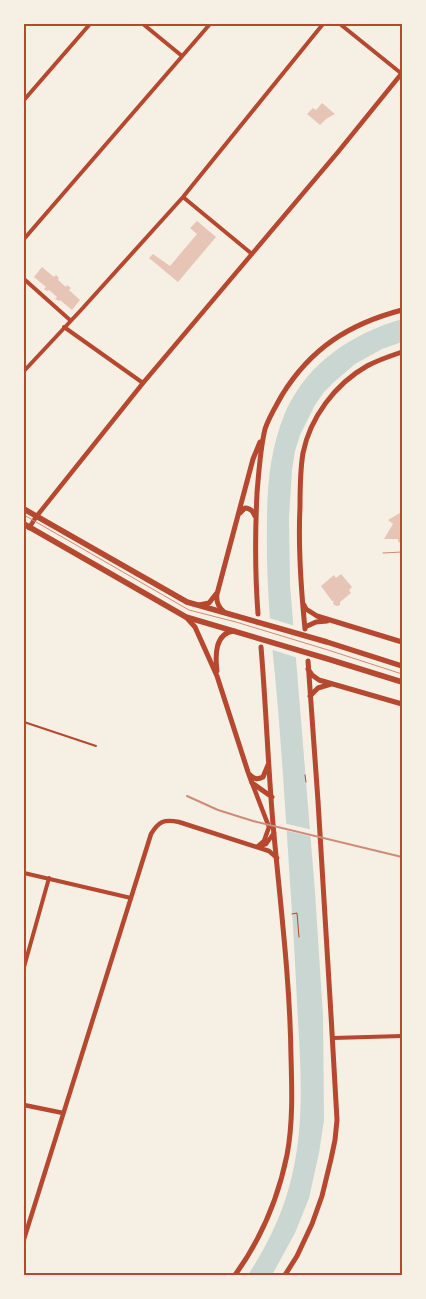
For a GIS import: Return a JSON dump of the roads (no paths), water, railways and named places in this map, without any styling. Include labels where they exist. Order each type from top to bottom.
[{"type":"main road","points":[[226,613],[218,606],[216,594],[253,459],[274,409],[292,380],[310,359],[324,347],[352,328],[382,315],[402,310]]},
{"type":"main road","points":[[330,620],[316,622],[305,628],[302,602],[299,519],[301,471],[307,439],[313,424],[338,389],[367,366],[402,352]]},
{"type":"main road","points":[[258,614],[256,519],[260,456],[266,427]]},
{"type":"main road","points":[[239,513],[248,508],[252,510],[256,519]]},
{"type":"main road","points":[[24,510],[180,598],[402,666]]},
{"type":"main road","points":[[27,526],[186,617],[402,682]]},
{"type":"main road","points":[[198,605],[209,603],[216,594]]},
{"type":"main road","points":[[302,602],[306,609],[313,614],[402,642]]},
{"type":"main road","points":[[186,617],[195,627],[217,676],[252,783],[272,798]]},
{"type":"main road","points":[[217,676],[216,653],[219,642],[226,633],[237,631]]},
{"type":"main road","points":[[235,1275],[265,1226],[276,1196],[287,1154],[292,1105],[288,974],[274,833],[261,647]]},
{"type":"main road","points":[[285,1275],[297,1256],[312,1224],[322,1196],[335,1140],[336,1120],[333,1038],[308,661]]},
{"type":"main road","points":[[308,669],[319,680],[402,704]]},
{"type":"main road","points":[[310,696],[318,688],[332,684]]},
{"type":"main road","points":[[248,772],[253,778],[260,779],[263,777],[269,762]]},
{"type":"street","points":[[24,100],[90,24]]},
{"type":"street","points":[[143,24],[182,56]]},
{"type":"street","points":[[25,235],[210,24]]},
{"type":"street","points":[[24,371],[183,197],[323,24]]},
{"type":"street","points":[[27,526],[143,383],[402,73],[340,24]]},
{"type":"street","points":[[183,197],[252,254]]},
{"type":"street","points":[[24,279],[70,320]]},
{"type":"street","points":[[64,326],[143,383]]},
{"type":"street","points":[[252,783],[269,827],[264,841],[257,847]]},
{"type":"street","points":[[24,1239],[151,834],[156,826],[170,820],[180,822],[257,847],[272,853],[277,858]]},
{"type":"street","points":[[257,847],[266,844],[274,833]]},
{"type":"street","points":[[24,873],[131,898]]},
{"type":"street","points":[[24,967],[48,878]]},
{"type":"street","points":[[333,1038],[402,1036]]},
{"type":"street","points":[[24,1105],[63,1113]]},
{"type":"lane","points":[[24,722],[96,746]]},
{"type":"tram line","points":[[24,515],[189,610],[236,622],[402,674]]},
{"type":"tram line","points":[[383,553],[402,552]]},
{"type":"railway","points":[[187,796],[218,810],[253,821],[402,857]]}]
